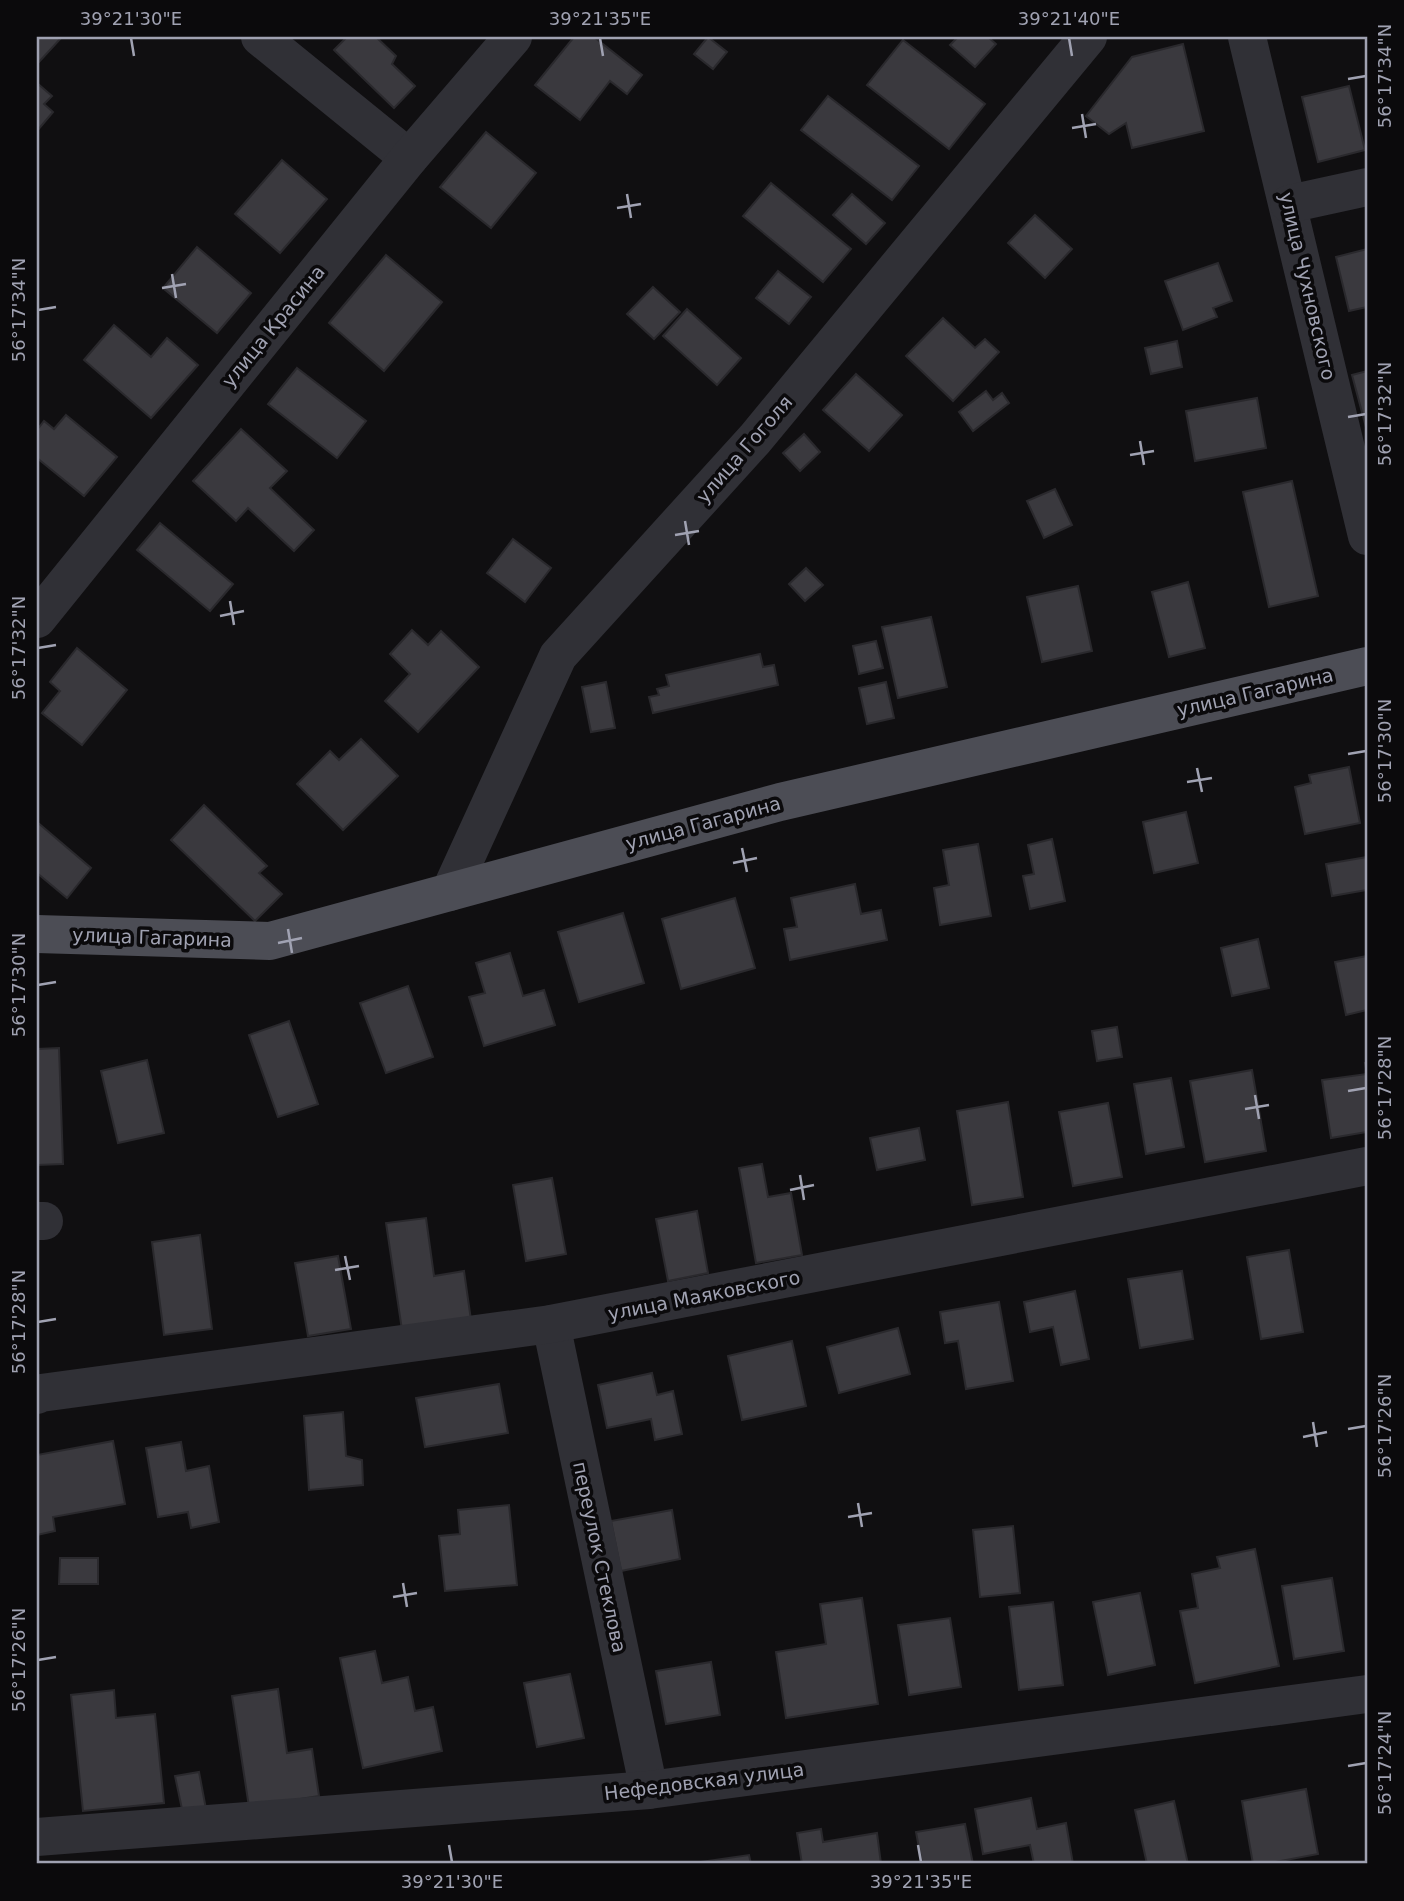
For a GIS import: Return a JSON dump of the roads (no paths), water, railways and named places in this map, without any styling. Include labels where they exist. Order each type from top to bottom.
[{"type":"main road","name":"улица Гагарина","points":[[37,934],[270,941],[780,802],[1367,666]]},
{"type":"street","points":[[260,37],[409,158]]},
{"type":"street","name":"улица Красина","points":[[37,619],[409,158],[513,37]]},
{"type":"street","name":"улица Гоголя","points":[[450,891],[558,656],[755,439],[1088,37]]},
{"type":"street","name":"улица Чухновского","points":[[1247,37],[1367,536]]},
{"type":"street","points":[[1289,204],[1367,187]]},
{"type":"street","name":"улица Маяковского","points":[[37,1395],[551,1324],[1367,1166]]},
{"type":"street","name":"переулок Стеклова","points":[[551,1324],[649,1790]]},
{"type":"street","name":"Нефедовская улица","points":[[37,1837],[649,1790],[1367,1694]]}]
